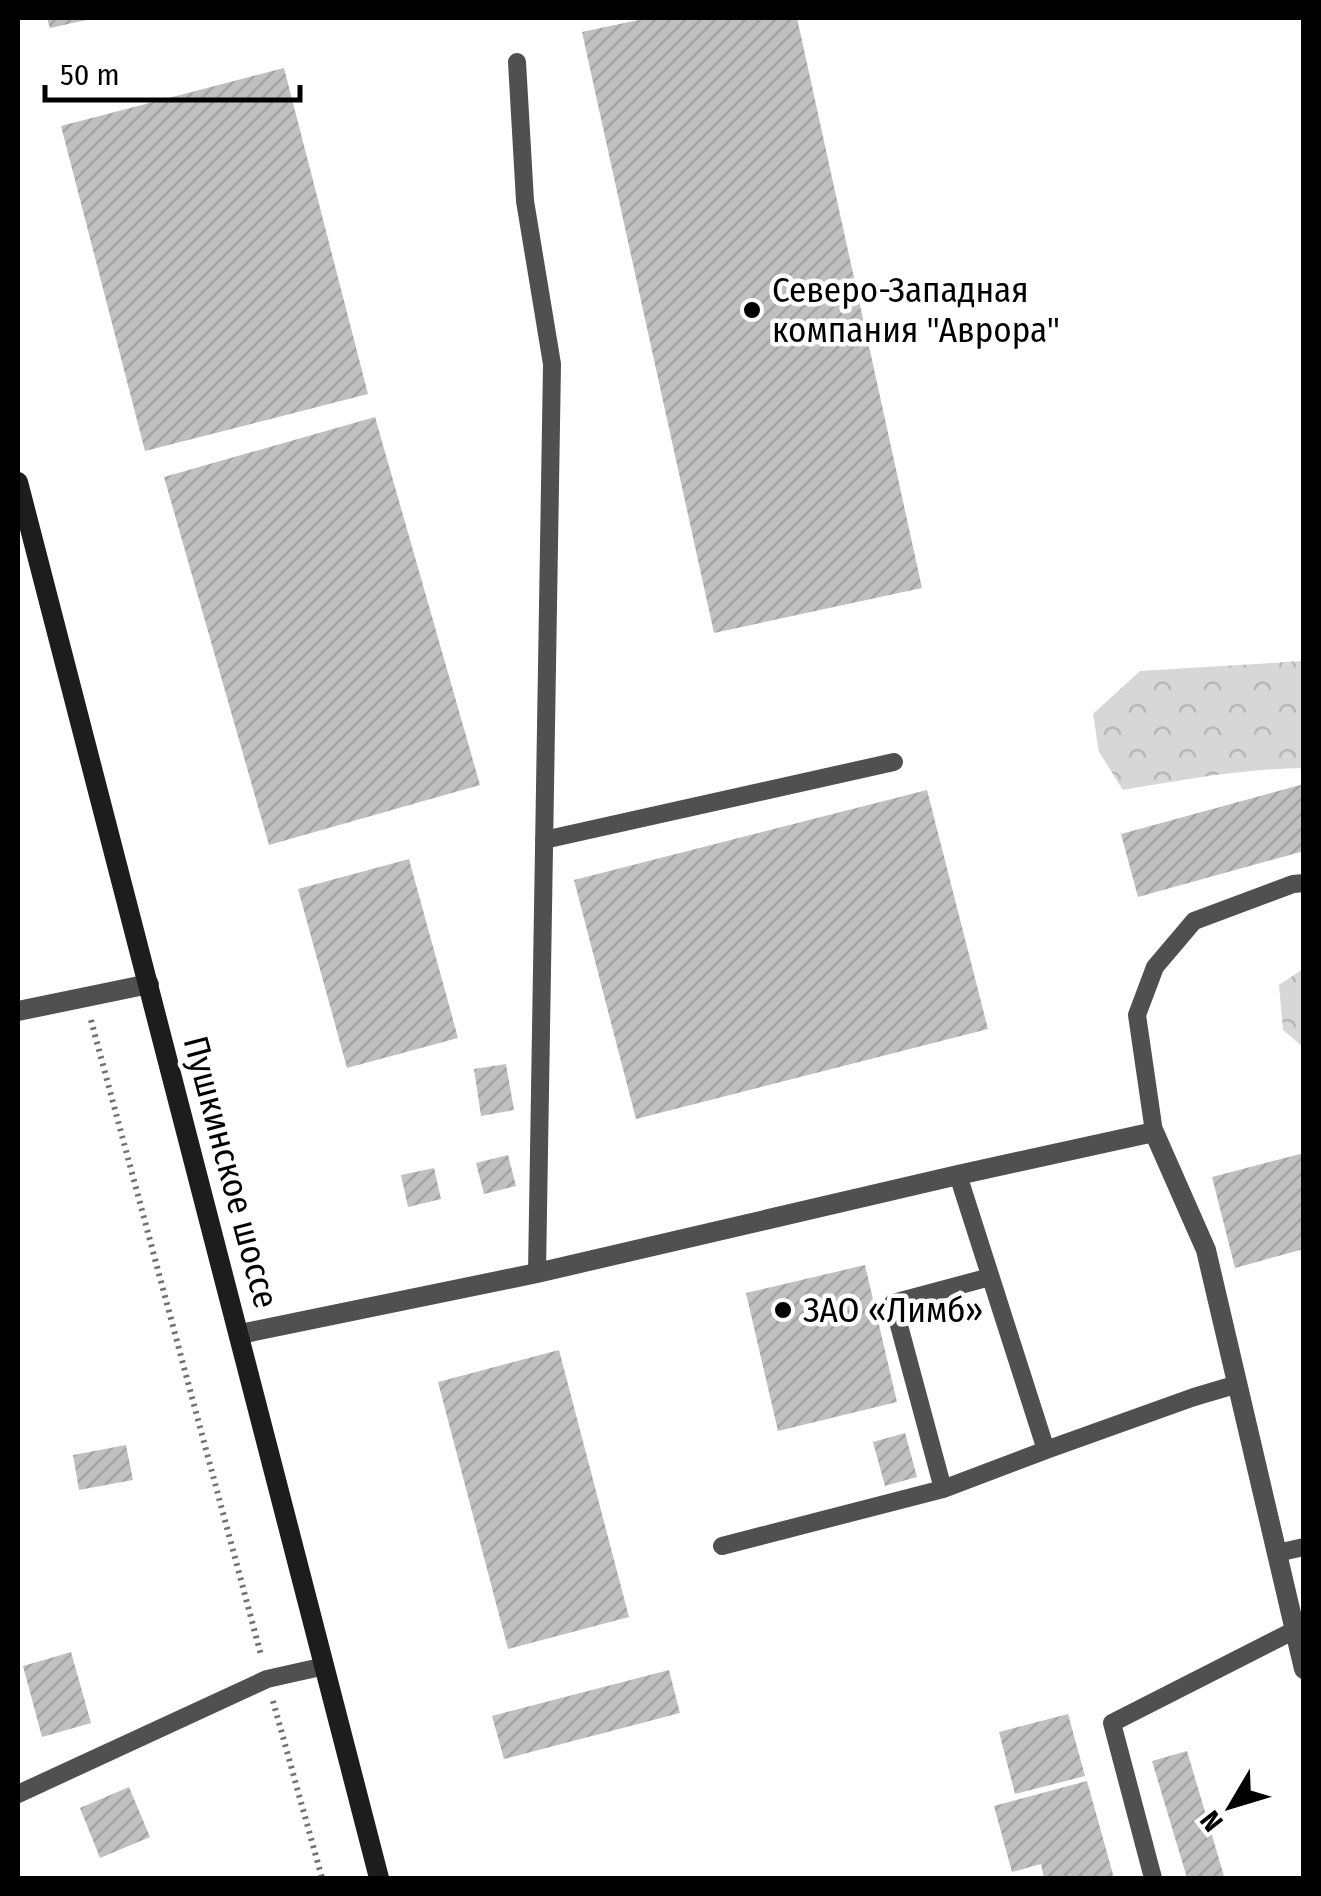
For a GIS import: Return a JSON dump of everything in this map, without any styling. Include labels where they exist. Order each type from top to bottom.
[{"type":"main road","name":"Пушкинское шоссе","points":[[18,482],[380,1878]]},
{"type":"street","points":[[18,1012],[149,984]]},
{"type":"street","points":[[240,1334],[537,1272],[1154,1132],[1206,1250],[1304,1668]]},
{"type":"lane","points":[[517,62],[525,202],[552,364],[537,1272]]},
{"type":"lane","points":[[544,840],[894,762]]},
{"type":"lane","points":[[1154,1132],[1138,1014],[1155,966],[1194,921],[1304,883]]},
{"type":"lane","points":[[958,1174],[1046,1450]]},
{"type":"lane","points":[[943,1489],[893,1303],[990,1277]]},
{"type":"lane","points":[[722,1546],[943,1489],[1238,1384]]},
{"type":"lane","points":[[1277,1553],[1304,1547]]},
{"type":"lane","points":[[1153,1878],[1112,1723],[1294,1630]]},
{"type":"lane","points":[[18,1794],[267,1678],[325,1666]]},
{"type":"path","points":[[85,997],[322,1878]]},
{"type":"green space","points":[[1303,661],[1303,768],[1235,773],[1123,790],[1099,752],[1093,714],[1140,671]]},
{"type":"green space","points":[[1303,969],[1303,1047],[1283,1030],[1279,985]]},
{"type":"building","points":[[47,18],[91,18],[91,19],[50,28]]},
{"type":"building","name":"Северо-Западная компания \"Аврора\"","points":[[648,18],[797,18],[922,588],[714,633],[582,32]]},
{"type":"building","points":[[284,68],[368,394],[145,451],[61,126]]},
{"type":"building","points":[[375,417],[480,785],[269,845],[164,477]]},
{"type":"building","points":[[1304,784],[1304,851],[1138,897],[1121,834]]},
{"type":"building","points":[[927,790],[988,1029],[636,1119],[574,880]]},
{"type":"building","points":[[409,859],[458,1038],[347,1068],[298,889]]},
{"type":"building","points":[[506,1064],[514,1110],[481,1116],[474,1069]]},
{"type":"building","points":[[1304,1153],[1304,1249],[1235,1268],[1212,1177]]},
{"type":"building","points":[[508,1155],[516,1186],[484,1194],[476,1163]]},
{"type":"building","points":[[434,1168],[441,1199],[408,1207],[401,1175]]},
{"type":"building","points":[[865,1265],[897,1402],[778,1431],[746,1293]]},
{"type":"building","points":[[559,1350],[629,1617],[508,1649],[438,1382]]},
{"type":"building","points":[[905,1433],[917,1477],[885,1486],[873,1442]]},
{"type":"building","points":[[126,1445],[133,1480],[79,1490],[73,1455]]},
{"type":"building","points":[[71,1652],[91,1723],[42,1737],[23,1666]]},
{"type":"building","points":[[669,1670],[680,1713],[504,1759],[492,1716]]},
{"type":"building","points":[[1068,1714],[1085,1776],[1015,1794],[999,1732]]},
{"type":"building","points":[[1187,1751],[1224,1876],[1187,1878],[1152,1761]]},
{"type":"building","points":[[1087,1781],[1114,1878],[1044,1878],[1041,1864],[1012,1872],[994,1806]]},
{"type":"building","points":[[129,1787],[150,1837],[100,1858],[80,1808]]},
{"type":"place","name":"Северо-Западная компания \"Аврора\"","points":[[752,310]]},
{"type":"place","name":"ЗАО «Лимб»","points":[[783,1310]]}]
